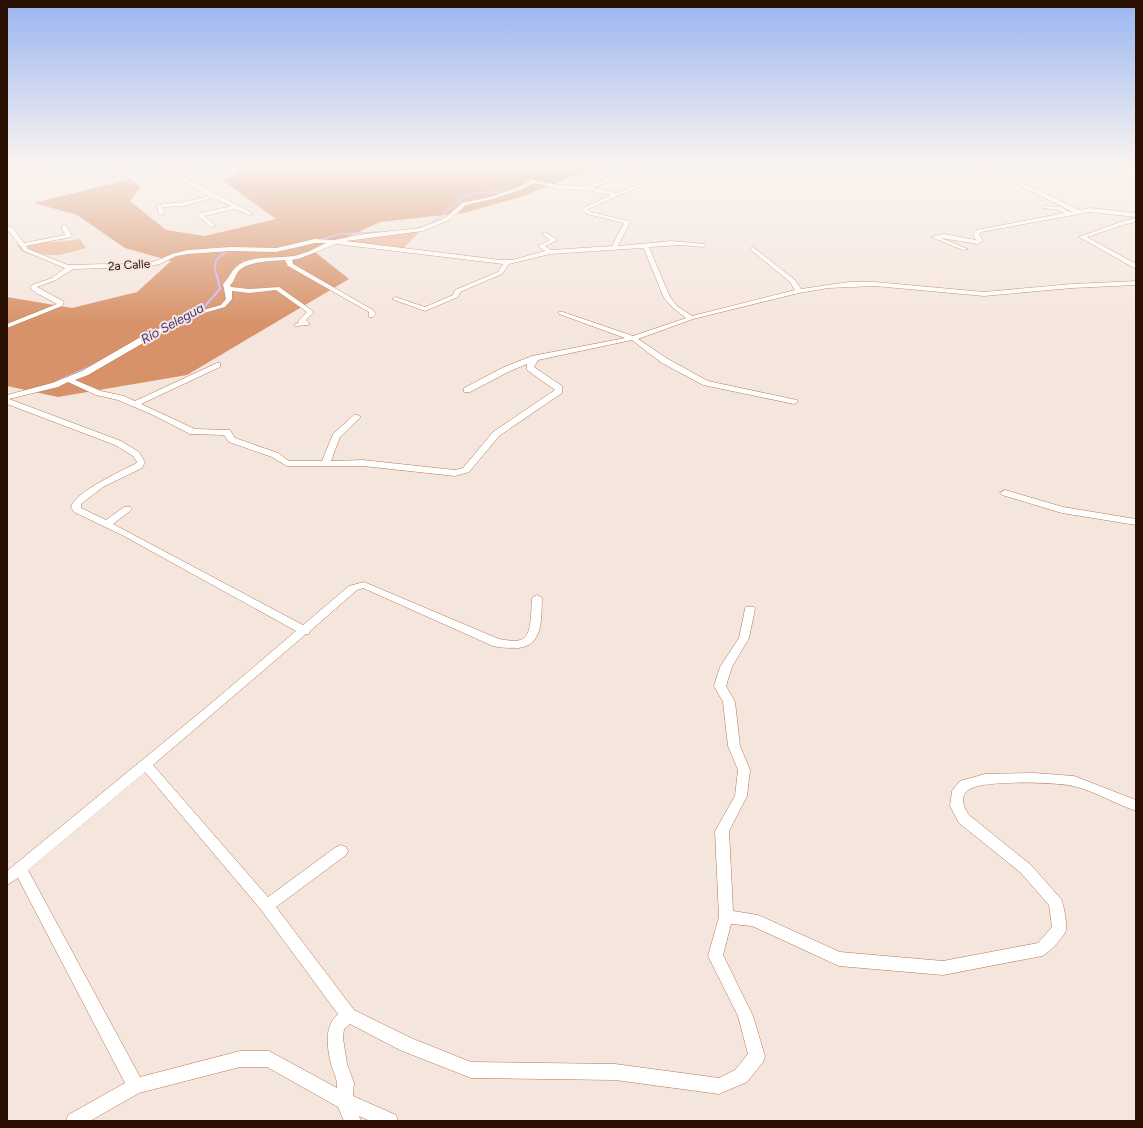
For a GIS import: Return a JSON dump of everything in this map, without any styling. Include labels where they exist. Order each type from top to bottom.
[{"type":"street","points":[[203,218],[213,226]]},
{"type":"street","points":[[7,397],[55,386],[70,380],[147,337],[182,321],[222,306],[229,299],[226,284],[231,281],[235,270],[244,264],[306,255],[334,242],[364,236],[421,230],[449,218]]},
{"type":"street","points":[[609,218],[627,222],[614,248]]},
{"type":"street","points":[[965,249],[934,237],[950,237],[978,242],[980,241],[976,234],[979,231],[1047,218]]},
{"type":"street","points":[[1136,220],[1125,222],[1082,237],[1136,267]]},
{"type":"street","points":[[22,245],[69,236],[64,226]]},
{"type":"street","name":"2a Calle","points":[[7,227],[11,229],[26,250],[70,268],[147,265],[158,263],[174,255],[188,252],[230,249],[276,250],[317,241],[334,242]]},
{"type":"street","points":[[545,234],[555,240],[541,246],[550,252]]},
{"type":"street","points":[[334,242],[507,262],[550,252],[648,245],[703,245]]},
{"type":"street","points":[[643,246],[647,248],[666,298],[675,307],[691,318]]},
{"type":"street","points":[[753,249],[793,281],[799,291]]},
{"type":"street","points":[[288,258],[290,265],[371,311],[373,314],[371,316]]},
{"type":"street","points":[[396,300],[422,309],[427,309],[456,296],[457,291],[500,272],[507,262]]},
{"type":"street","points":[[7,326],[60,305],[61,302],[40,293],[33,288],[34,286],[54,279],[70,268]]},
{"type":"street","points":[[467,390],[507,369],[535,358],[633,338],[691,318],[799,291],[849,284],[875,284],[984,294],[1072,286],[1136,283]]},
{"type":"street","points":[[228,289],[250,291],[277,288],[311,312],[301,321],[305,322],[306,324],[297,325]]},
{"type":"street","points":[[561,313],[633,338],[665,362],[706,383],[794,402]]},
{"type":"street","points":[[70,380],[99,392],[121,398],[156,413],[193,432],[227,432],[232,440],[275,456],[287,463],[364,463],[455,473],[466,470],[496,434],[559,391],[559,388],[530,368],[530,365],[535,358]]},
{"type":"street","points":[[135,404],[217,365]]},
{"type":"street","points":[[7,402],[118,443],[139,456],[141,462],[139,466],[100,485],[77,503],[77,510],[127,534],[305,631]]},
{"type":"street","points":[[326,463],[336,436],[357,417]]},
{"type":"street","points":[[1005,493],[1062,510],[1136,522]]},
{"type":"street","points":[[106,525],[127,509]]},
{"type":"street","points":[[7,879],[146,765],[305,631],[350,591],[361,585],[496,644],[514,645],[529,642],[533,636],[537,598]]},
{"type":"street","points":[[146,765],[268,906],[348,1016],[406,1044],[471,1070],[615,1072],[719,1086],[741,1076],[757,1056],[750,1027],[737,995],[715,956],[726,917],[722,831],[741,796],[744,770],[734,746],[729,702],[720,686],[726,667],[744,638],[750,609]]},
{"type":"street","points":[[726,917],[753,920],[838,959],[943,968],[1042,948],[1059,929],[1056,903],[1026,868],[964,819],[956,806],[957,795],[965,786],[985,779],[1034,778],[1074,782],[1136,806]]},
{"type":"street","points":[[268,906],[341,851]]},
{"type":"street","points":[[20,868],[136,1086]]},
{"type":"street","points":[[348,1016],[337,1026],[335,1038],[340,1064],[346,1083],[344,1101],[353,1121]]},
{"type":"street","points":[[74,1121],[136,1086],[240,1059],[269,1059],[344,1101],[390,1121]]},
{"type":"shaded area","points":[[81,218],[151,218],[166,230],[205,236],[276,219],[274,218],[421,218],[380,222],[315,252],[349,279],[187,375],[58,397],[7,386],[7,297],[72,308],[137,292],[171,261],[125,248]]},
{"type":"shaded area","points":[[421,230],[402,250],[342,242],[344,240]]},
{"type":"shaded area","points":[[80,239],[86,248],[58,255],[38,253],[31,255],[22,251],[17,245],[64,241]]},
{"type":"waterway","name":"Río Selegua","points":[[414,229],[428,226],[439,218]]},
{"type":"waterway","name":"Río Selegua","points":[[319,240],[340,234],[381,232]]},
{"type":"waterway","name":"Río Selegua","points":[[294,248],[309,244]]},
{"type":"waterway","name":"Río Selegua","points":[[217,277],[215,270],[216,260],[228,250]]},
{"type":"waterway","name":"Río Selegua","points":[[176,322],[204,307],[220,289],[217,276]]},
{"type":"waterway","name":"Río Selegua","points":[[60,380],[94,365]]}]
